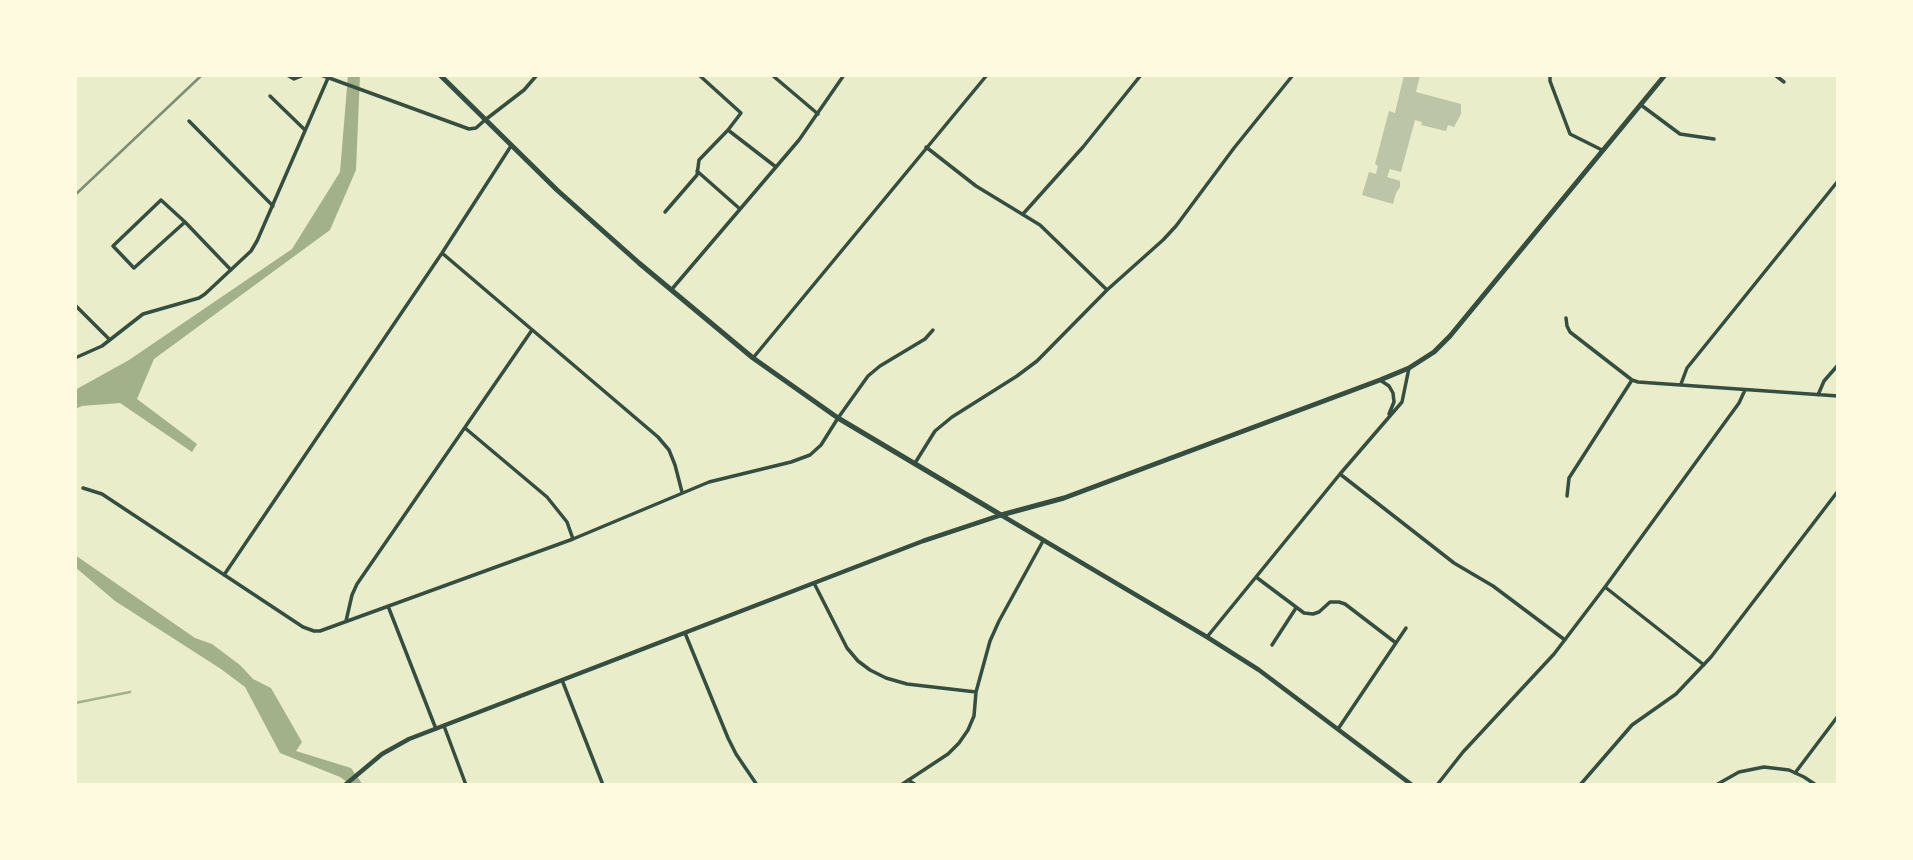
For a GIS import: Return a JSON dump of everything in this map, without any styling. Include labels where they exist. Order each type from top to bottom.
[{"type":"main road","points":[[440,75],[566,198],[753,358],[838,418],[1001,515],[1064,498],[1380,380],[1409,368],[1434,352],[1665,75]]},
{"type":"street","points":[[287,75],[294,79],[304,75]]},
{"type":"street","points":[[321,75],[462,127],[476,128],[524,90],[537,75]]},
{"type":"street","points":[[665,212],[697,175],[699,160],[729,130],[741,113],[699,75]]},
{"type":"street","points":[[772,75],[818,114]]},
{"type":"street","points":[[671,290],[776,167],[818,114],[844,75]]},
{"type":"street","points":[[753,358],[987,75]]},
{"type":"street","points":[[1023,214],[1083,147],[1141,75]]},
{"type":"street","points":[[915,463],[935,430],[1037,361],[1107,290],[1163,240],[1293,75]]},
{"type":"street","points":[[1550,75],[1570,134],[1604,151]]},
{"type":"street","points":[[1775,75],[1784,82]]},
{"type":"street","points":[[75,358],[92,352],[143,314],[199,298],[251,251],[328,78]]},
{"type":"street","points":[[270,96],[304,130]]},
{"type":"street","points":[[1641,105],[1680,134],[1714,139]]},
{"type":"street","points":[[189,121],[273,206]]},
{"type":"street","points":[[729,130],[776,167]]},
{"type":"street","points":[[223,575],[442,253],[511,146]]},
{"type":"street","points":[[926,147],[976,186],[1040,225],[1107,290]]},
{"type":"street","points":[[696,170],[740,209]]},
{"type":"street","points":[[1681,384],[1687,368],[1838,181]]},
{"type":"street","points":[[185,222],[134,268],[113,246],[161,200],[185,222],[231,270]]},
{"type":"street","points":[[442,253],[658,437],[669,450],[682,492]]},
{"type":"street","points":[[75,305],[110,340]]},
{"type":"street","points":[[1566,318],[1570,332],[1632,380],[1838,396]]},
{"type":"street","points":[[346,621],[357,584],[532,330]]},
{"type":"street","points":[[83,488],[102,494],[309,630],[320,631],[573,539],[709,482],[810,455],[821,445],[868,376],[925,340],[933,330]]},
{"type":"street","points":[[1818,395],[1824,381],[1838,365]]},
{"type":"street","points":[[1207,637],[1339,474],[1402,402],[1409,368]]},
{"type":"street","points":[[1380,380],[1389,386],[1393,393],[1394,402],[1388,416]]},
{"type":"street","points":[[1567,496],[1569,478],[1632,380]]},
{"type":"street","points":[[1437,785],[1565,640],[1739,403],[1745,390]]},
{"type":"street","points":[[465,428],[547,497],[567,522],[573,539]]},
{"type":"street","points":[[1339,474],[1454,563],[1493,586],[1565,640]]},
{"type":"street","points":[[1580,785],[1632,725],[1676,694],[1704,665],[1838,491]]},
{"type":"street","points":[[346,784],[391,748],[436,729],[930,538],[1001,515],[1259,670],[1412,785]]},
{"type":"street","points":[[901,785],[948,754],[968,730],[974,716],[976,692],[990,640],[1043,541]]},
{"type":"street","points":[[1256,577],[1304,613],[1313,614],[1330,602],[1345,604],[1395,643]]},
{"type":"street","points":[[814,583],[847,648],[870,670],[907,684],[976,692]]},
{"type":"street","points":[[1605,587],[1704,665]]},
{"type":"street","points":[[388,606],[436,729]]},
{"type":"street","points":[[1272,645],[1296,608]]},
{"type":"street","points":[[1338,729],[1406,628]]},
{"type":"street","points":[[685,633],[728,738],[757,785]]},
{"type":"street","points":[[562,680],[603,785]]},
{"type":"street","points":[[1795,773],[1838,716]]},
{"type":"street","points":[[444,726],[466,785]]},
{"type":"street","points":[[1716,785],[1740,772],[1772,767],[1795,773],[1816,785]]},
{"type":"street","points":[[908,780],[916,785]]},
{"type":"shaded area","points":[[348,75],[360,75],[356,170],[330,230],[154,359],[137,399],[197,444],[192,452],[120,403],[75,409],[75,390],[129,360],[292,249],[340,172]]},
{"type":"shaded area","points":[[75,555],[195,638],[212,644],[240,665],[253,679],[271,688],[302,742],[296,751],[351,768],[363,785],[351,785],[340,777],[280,753],[245,687],[115,601],[75,567]]},
{"type":"building","points":[[1404,75],[1420,75],[1416,92],[1461,104],[1461,114],[1454,127],[1448,125],[1446,131],[1421,125],[1422,122],[1415,120],[1401,172],[1390,169],[1387,177],[1400,181],[1393,204],[1362,195],[1369,172],[1376,174],[1378,166],[1375,164],[1389,111],[1395,113]]},
{"type":"waterway","points":[[75,703],[130,692]]},
{"type":"railway","points":[[75,195],[202,75]]}]
